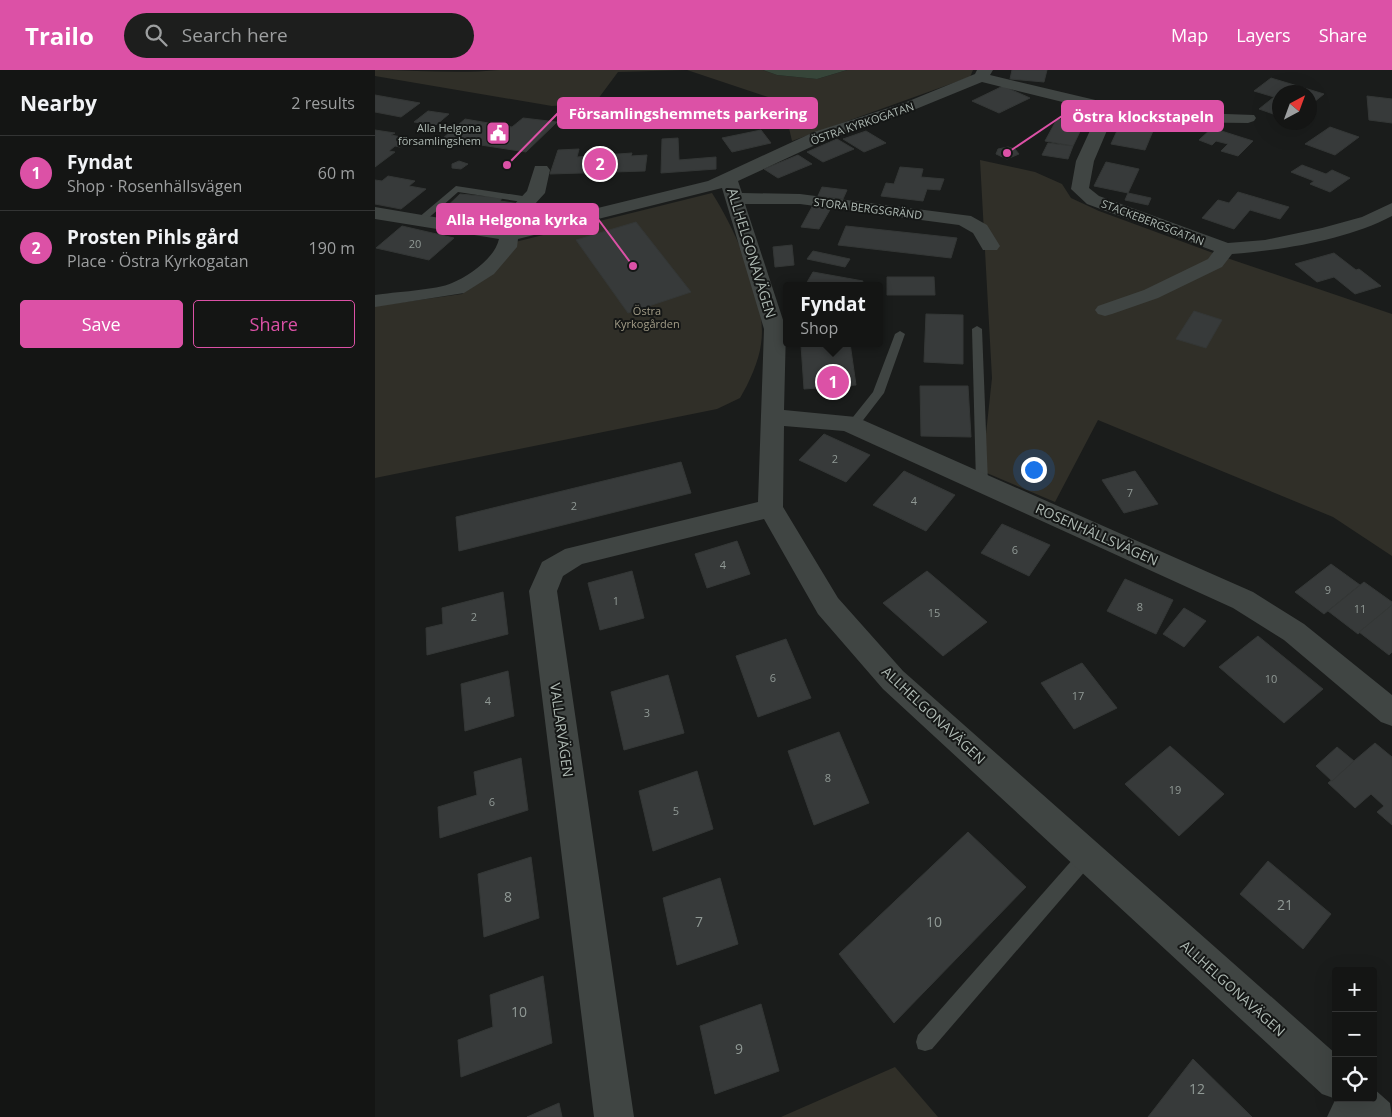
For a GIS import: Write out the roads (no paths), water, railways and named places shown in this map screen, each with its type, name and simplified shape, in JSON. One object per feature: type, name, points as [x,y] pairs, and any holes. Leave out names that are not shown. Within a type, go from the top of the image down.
[{"type":"street","points":[[983,73],[1109,108],[1168,117],[1248,118]]},
{"type":"street","name":"ÖSTRA KYRKOGATAN","points":[[375,212],[503,234],[714,184],[731,188],[819,136],[910,106],[983,73]]},
{"type":"street","name":"STACKEBERGSGATAN","points":[[1109,108],[1085,161],[1079,189],[1093,200],[1226,249],[1265,246],[1325,233],[1369,220],[1392,209]]},
{"type":"street","points":[[375,302],[457,289],[487,270],[507,247],[503,234],[535,193],[541,170]]},
{"type":"street","name":"STORA BERGSGRÄND","points":[[731,188],[800,199],[964,220],[980,229],[990,246]]},
{"type":"street","name":"ALLHELGONAVÄGEN","points":[[731,188],[775,329],[770,508],[828,606],[893,680],[1332,1076]]},
{"type":"street","name":"STACKEBERGSGATAN","points":[[1105,310],[1151,294],[1215,263],[1226,249]]},
{"type":"street","name":"ROSENHÄLLSVÄGEN","points":[[774,417],[848,423],[1243,600],[1294,632],[1392,713]]},
{"type":"street","name":"VALLARVÄGEN","points":[[614,1117],[543,591],[552,569],[574,556],[770,508]]},
{"type":"street","points":[[1359,1102],[1376,1117]]},
{"type":"lane","points":[[421,220],[456,189],[529,200]]},
{"type":"lane","points":[[977,328],[980,374],[982,483]]},
{"type":"lane","points":[[853,426],[878,393],[899,334]]},
{"type":"lane","points":[[925,1042],[1087,856]]},
{"type":"lane","points":[[1337,1117],[1345,1102]]},
{"type":"place","name":"Alla Helgona församlingshem","points":[[498,133]]},
{"type":"place","name":"Östra klockstapeln","points":[[1007,153]]},
{"type":"place","name":"Prosten Pihls gård","points":[[600,164]]},
{"type":"place","name":"Församlingshemmets parkering","points":[[507,165]]},
{"type":"place","name":"Alla Helgona kyrka","points":[[633,266]]},
{"type":"place","name":"Fyndat","points":[[833,382]]},
{"type":"park label","name":"Östra Kyrkogården","points":[[647,316]]}]
